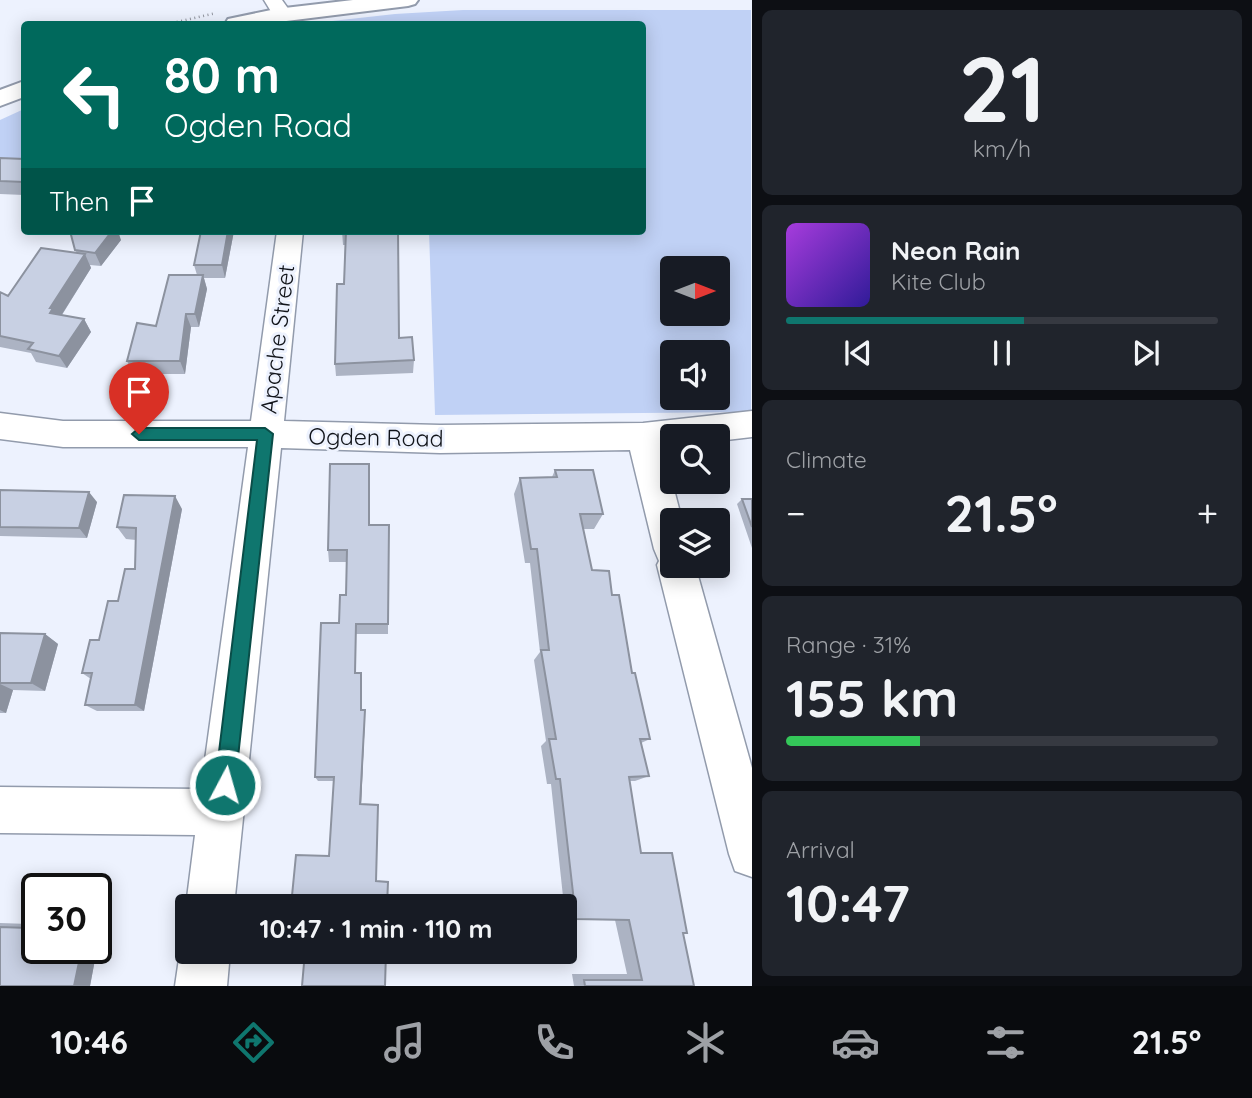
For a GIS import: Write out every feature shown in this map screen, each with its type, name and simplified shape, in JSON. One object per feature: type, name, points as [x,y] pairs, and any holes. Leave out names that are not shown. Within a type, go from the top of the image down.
[{"type":"main road","points":[[243,21],[278,7],[408,0]]},
{"type":"main road","points":[[0,99],[21,89]]},
{"type":"street","name":"Apache Street","points":[[212,894],[290,235]]},
{"type":"street","name":"Ogden Road","points":[[0,426],[63,434],[265,434],[440,439],[643,436],[751,424]]},
{"type":"street","points":[[643,436],[661,508]]},
{"type":"street","points":[[679,578],[751,855]]},
{"type":"street","points":[[0,810],[222,812]]},
{"type":"street","points":[[201,986],[204,964]]},
{"type":"shaded area","points":[[463,10],[751,10],[751,412],[435,415],[429,235],[646,235],[646,21],[332,21]]},
{"type":"shaded area","points":[[21,110],[21,161],[0,161],[0,120]]},
{"type":"building","points":[[0,158],[21,159],[21,182],[0,181]]},
{"type":"building","points":[[71,235],[109,235],[95,253],[75,250]]},
{"type":"building","points":[[200,235],[227,235],[222,265],[194,265]]},
{"type":"building","points":[[346,235],[398,235],[399,338],[412,337],[414,360],[335,364],[337,284],[344,284]]},
{"type":"building","points":[[41,248],[85,254],[50,308],[53,308],[50,313],[84,319],[59,356],[28,349],[33,343],[0,336],[0,292],[8,296]]},
{"type":"building","points":[[169,275],[203,275],[195,314],[186,314],[180,361],[127,361],[137,323],[156,326]]},
{"type":"building","points":[[330,464],[369,464],[369,525],[389,525],[388,624],[356,624],[355,673],[361,673],[361,710],[365,710],[360,804],[378,805],[376,881],[388,882],[388,894],[292,894],[296,855],[329,856],[334,777],[315,777],[321,623],[339,623],[340,595],[346,595],[347,550],[328,550]]},
{"type":"building","points":[[555,470],[593,470],[603,514],[580,514],[592,570],[609,571],[612,595],[619,595],[632,673],[635,673],[650,739],[640,739],[649,776],[629,777],[641,853],[672,853],[687,933],[683,933],[694,986],[585,986],[584,980],[642,980],[629,920],[577,919],[577,894],[573,894],[560,779],[556,779],[549,739],[556,739],[541,650],[549,650],[537,549],[531,549],[520,478],[557,477]]},
{"type":"building","points":[[0,490],[89,492],[79,528],[0,527]]},
{"type":"building","points":[[124,495],[175,496],[135,705],[85,705],[92,673],[82,673],[90,640],[99,640],[108,601],[118,601],[125,569],[135,569],[136,528],[117,527]]},
{"type":"building","points":[[742,499],[752,499],[752,527]]},
{"type":"building","points":[[0,633],[45,634],[31,683],[0,683]]},
{"type":"building","points":[[0,927],[21,928],[21,964],[79,964],[74,986],[0,986]]},
{"type":"building","points":[[304,964],[386,964],[385,986],[302,986]]},
{"type":"route","points":[[139,434],[265,434],[225,785]]}]
